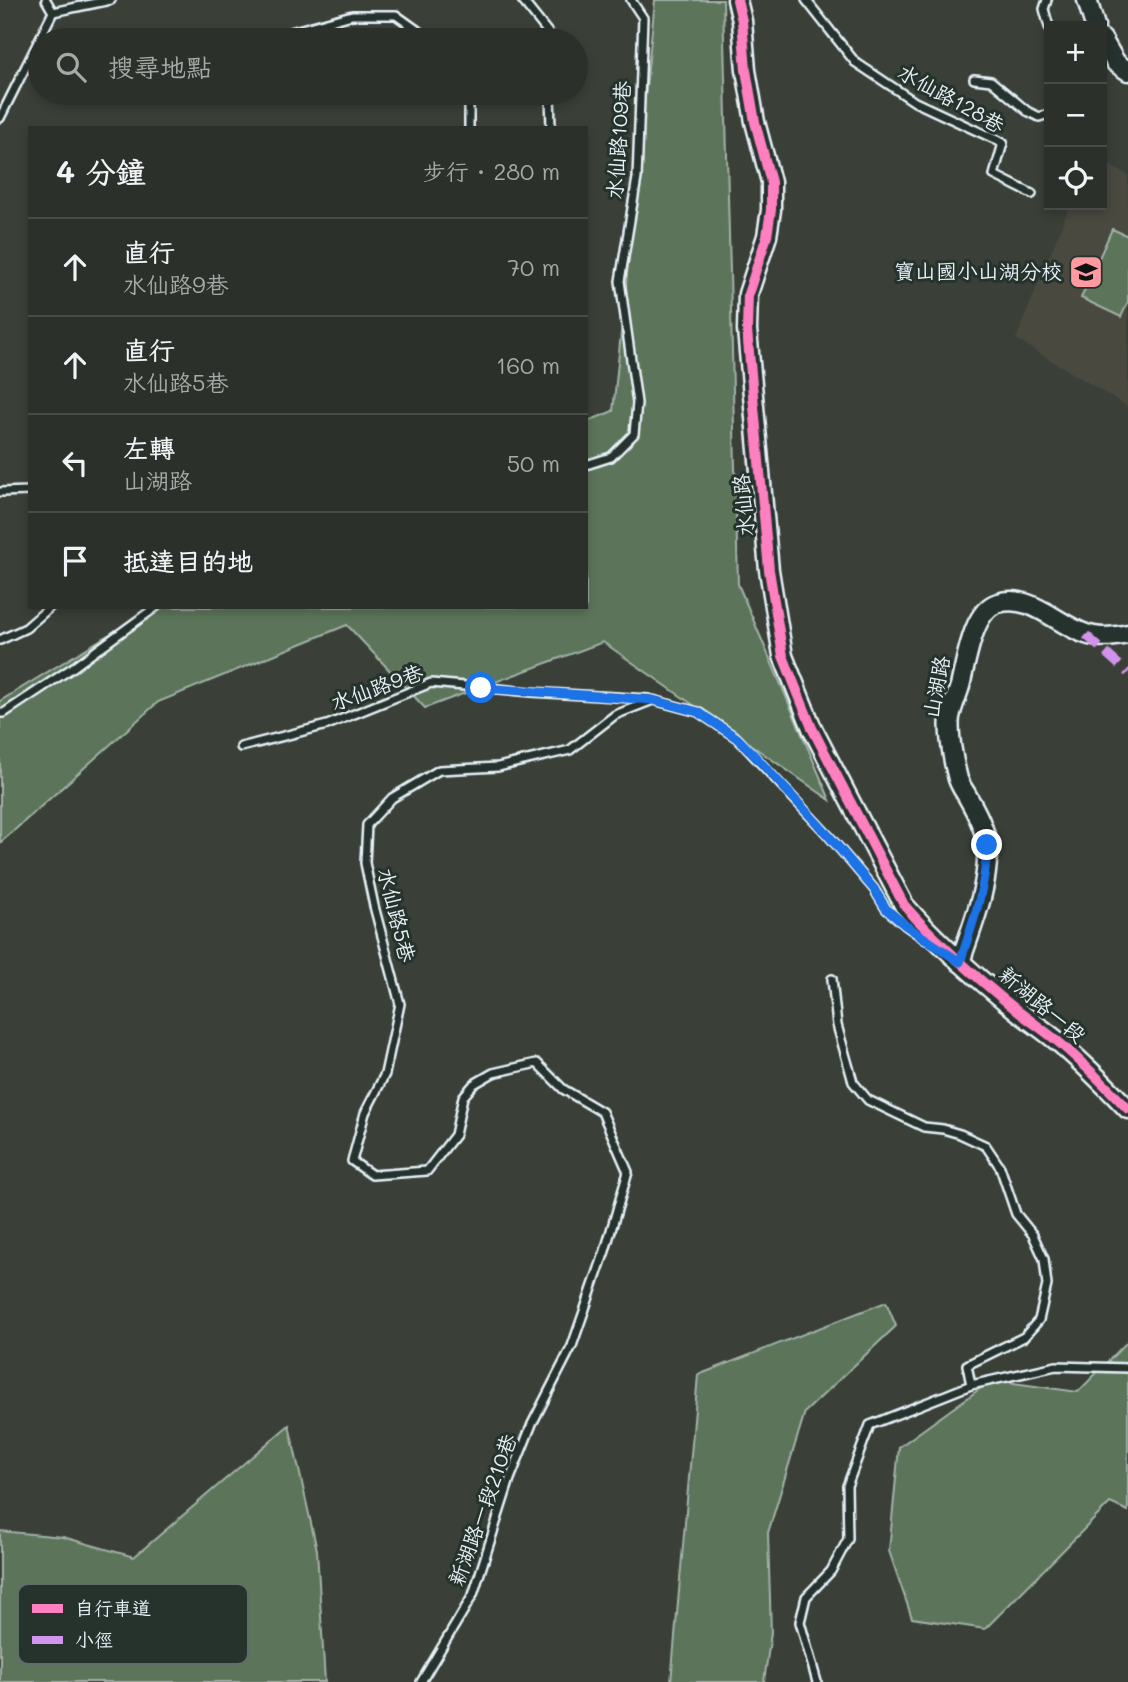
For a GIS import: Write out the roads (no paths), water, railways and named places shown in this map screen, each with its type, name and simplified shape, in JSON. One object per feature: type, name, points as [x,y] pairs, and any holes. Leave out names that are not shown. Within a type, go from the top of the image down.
[{"type":"street","name":"水仙路","points":[[737,0],[755,122],[771,182],[771,211],[767,236],[748,294],[747,330],[769,570],[783,656],[812,728],[904,905],[960,962]]},
{"type":"street","points":[[1087,0],[1093,21]]},
{"type":"street","points":[[1107,48],[1116,63],[1128,71]]},
{"type":"street","name":"山湖路","points":[[960,962],[987,871],[987,845],[978,816],[957,779],[950,718],[968,646],[981,617],[994,603],[1021,601],[1086,635],[1109,638],[1128,634]]},
{"type":"street","name":"新湖路一段","points":[[960,962],[1061,1044],[1128,1109]]},
{"type":"lane","points":[[46,0],[53,12]]},
{"type":"lane","points":[[53,12],[111,0]]},
{"type":"lane","points":[[522,0],[544,28]]},
{"type":"lane","name":"水仙路109巷","points":[[588,465],[611,457],[634,434],[637,403],[620,281],[637,178],[643,18],[631,0]]},
{"type":"lane","name":"水仙路128巷","points":[[806,0],[855,62],[915,102],[1003,143],[994,175],[1032,194]]},
{"type":"lane","points":[[1047,0],[1044,9],[1047,21]]},
{"type":"lane","points":[[45,28],[53,12]]},
{"type":"lane","points":[[305,28],[352,15],[396,15],[414,28]]},
{"type":"lane","points":[[0,118],[28,62]]},
{"type":"lane","points":[[974,79],[991,81],[1027,111],[1039,117],[1044,116]]},
{"type":"lane","points":[[469,105],[469,126]]},
{"type":"lane","points":[[550,105],[551,126]]},
{"type":"lane","points":[[0,492],[28,491]]},
{"type":"lane","points":[[0,640],[26,628],[48,609]]},
{"type":"lane","points":[[0,713],[4,713],[75,666],[153,609]]},
{"type":"lane","name":"水仙路9巷","points":[[241,747],[327,725],[431,683],[653,700]]},
{"type":"lane","points":[[653,700],[698,712],[737,738],[828,835],[874,889],[886,909],[960,962]]},
{"type":"lane","name":"水仙路5巷","points":[[572,1346],[605,1251],[628,1172],[602,1112],[562,1089],[537,1063],[493,1073],[474,1084],[463,1097],[455,1135],[427,1171],[372,1175],[352,1161],[365,1113],[385,1074],[400,1004],[365,863],[367,825],[391,798],[439,770],[498,767],[570,750],[615,715],[653,700]]},
{"type":"lane","points":[[832,979],[837,1025],[853,1082],[867,1100],[924,1127],[943,1129],[986,1146],[1000,1167],[1016,1214],[1033,1235],[1044,1259],[1047,1285],[1039,1320],[1024,1337],[967,1365],[971,1385]]},
{"type":"lane","name":"新湖路一段210巷","points":[[421,1682],[473,1594],[514,1468],[532,1424],[572,1346]]},
{"type":"lane","points":[[817,1682],[800,1622],[806,1597],[831,1571],[848,1539],[847,1486],[870,1426],[971,1385],[1056,1366],[1128,1368]]},
{"type":"place","name":"寶山國小山湖分校","points":[[1086,272]]}]
